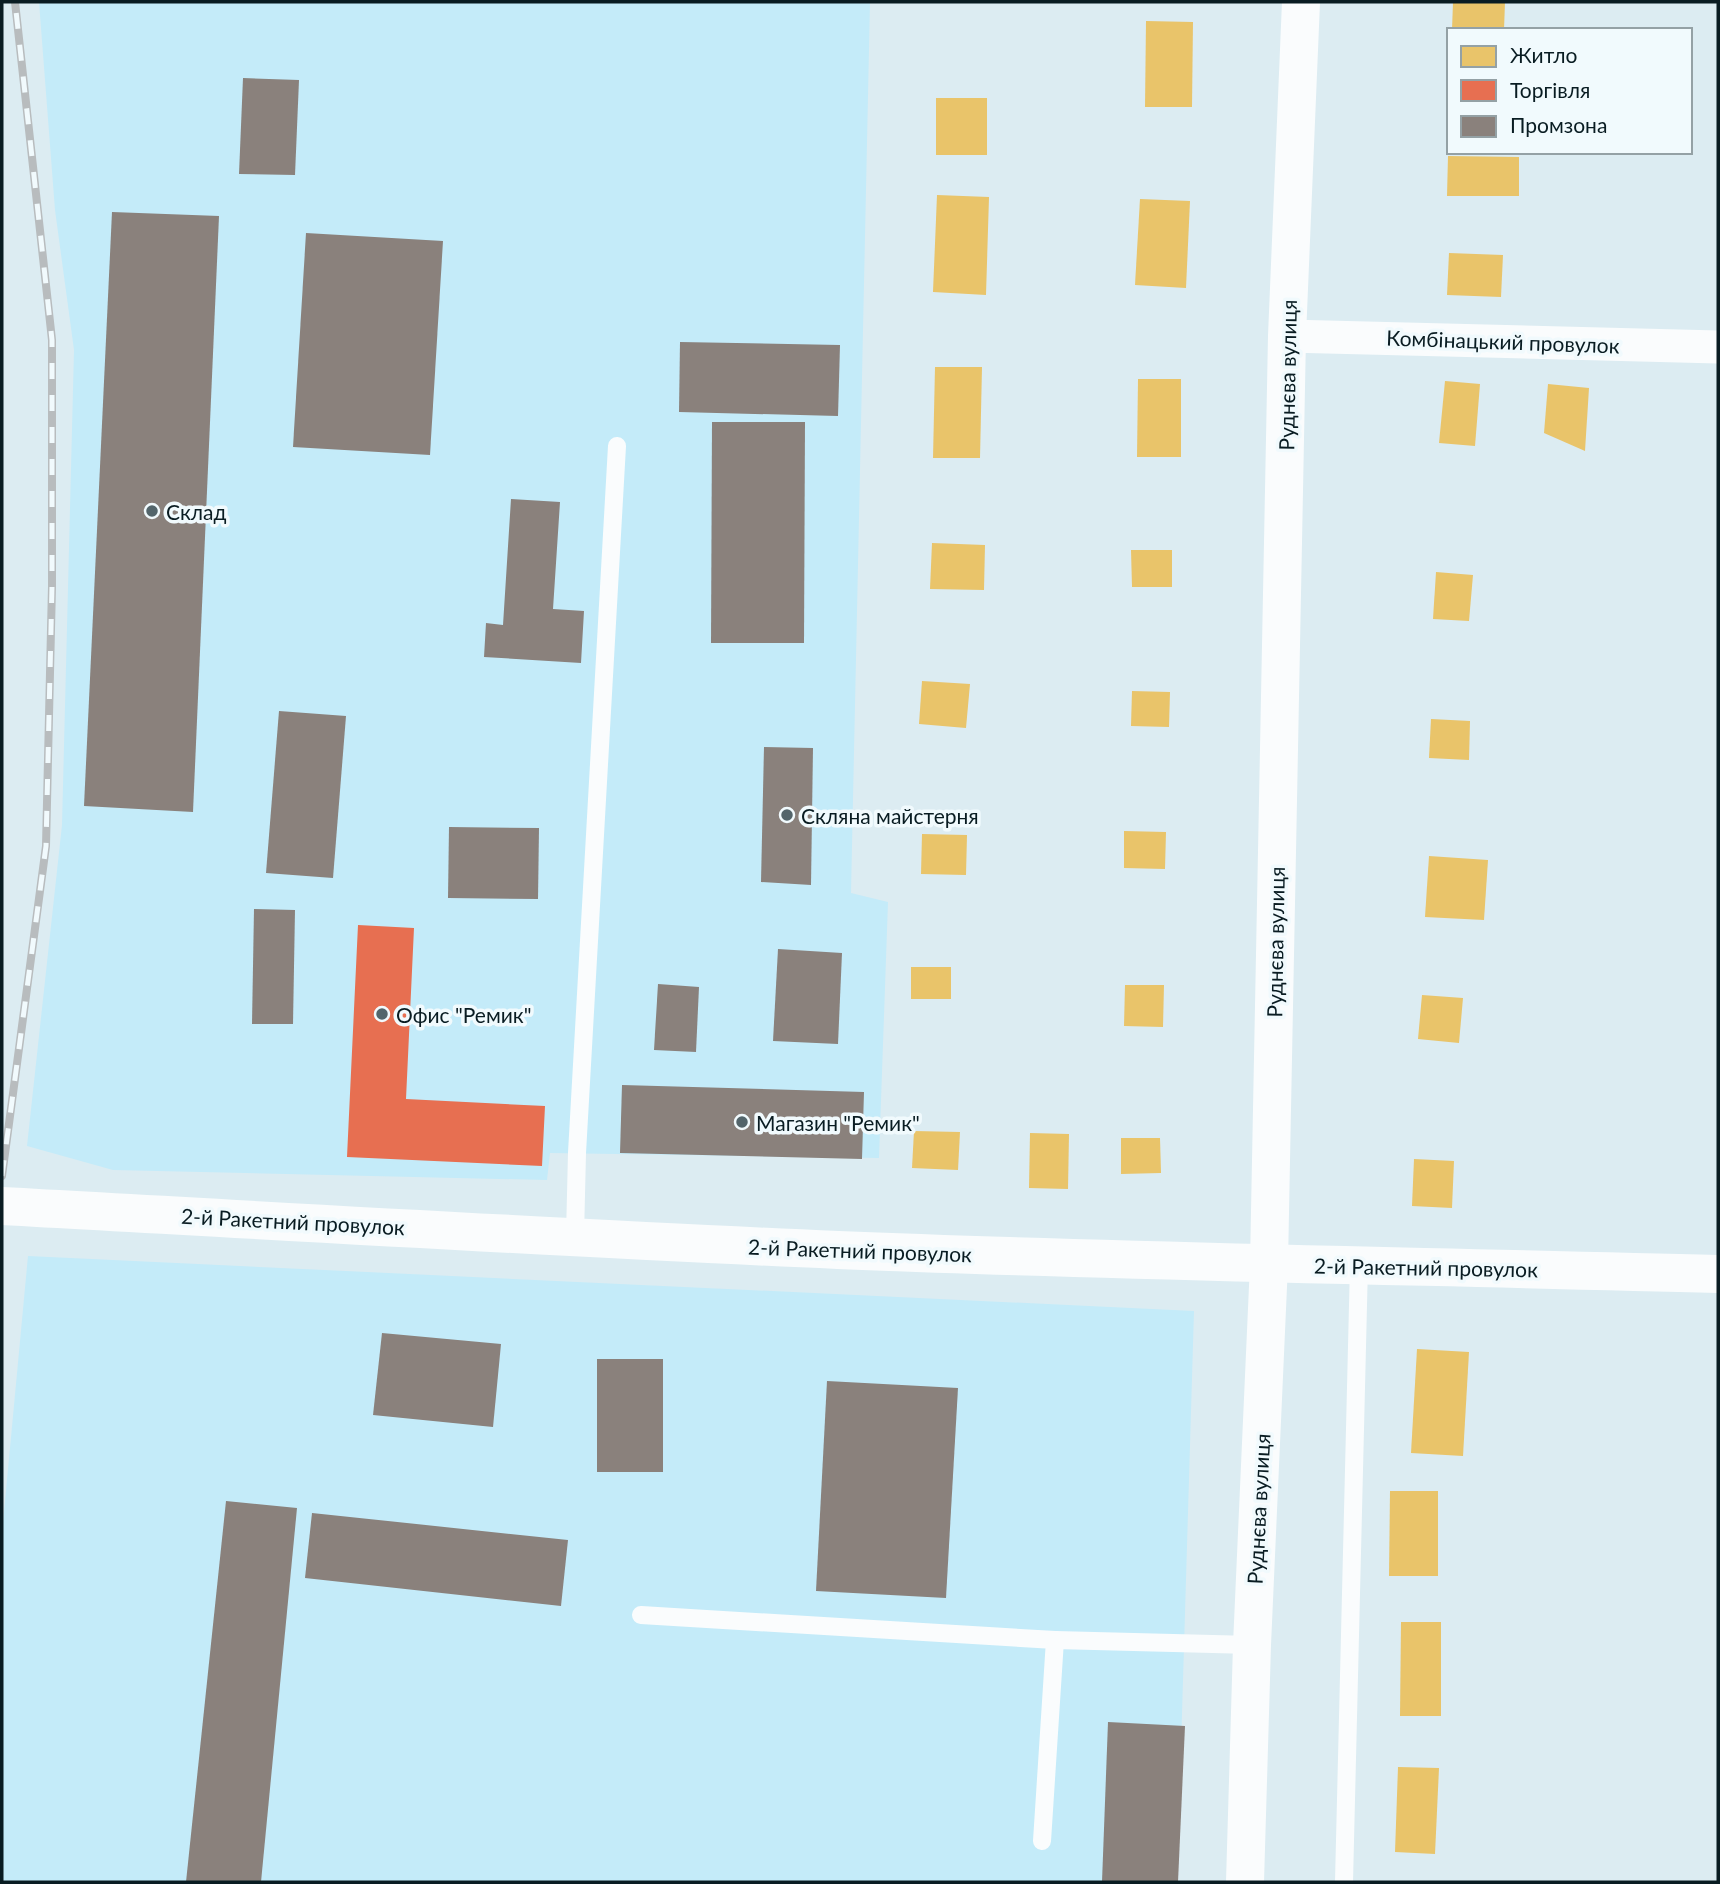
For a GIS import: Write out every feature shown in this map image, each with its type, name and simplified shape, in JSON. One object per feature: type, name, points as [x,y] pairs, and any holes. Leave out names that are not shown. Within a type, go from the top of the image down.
[{"type":"street","name":"Руднєва вулиця","points":[[1245,1882],[1252,1645],[1269,1264],[1287,335],[1301,2]]},
{"type":"street","name":"Комбінацький провулок","points":[[1287,335],[1718,347]]},
{"type":"street","name":"2-й Ракетний провулок","points":[[2,1206],[838,1250],[1269,1264],[1718,1274]]},
{"type":"lane","points":[[575,1236],[578,1139],[617,446]]},
{"type":"lane","points":[[1344,1882],[1359,1264]]},
{"type":"lane","points":[[641,1615],[1055,1640],[1252,1645]]},
{"type":"lane","points":[[1042,1841],[1055,1640]]},
{"type":"shaded area","points":[[39,2],[870,2],[851,893],[888,902],[879,1158],[550,1153],[547,1180],[113,1170],[27,1146],[62,825],[74,350],[55,210]]},
{"type":"shaded area","points":[[28,1256],[1194,1311],[1177,1882],[2,1882],[2,1533]]},
{"type":"building: Житло","points":[[1453,2],[1505,2],[1504,28],[1452,28]]},
{"type":"building: Житло","points":[[1146,21],[1193,22],[1192,107],[1145,107]]},
{"type":"building: Житло","points":[[936,98],[987,98],[987,155],[936,155]]},
{"type":"building: Житло","points":[[1448,156],[1519,157],[1519,196],[1447,196]]},
{"type":"building: Житло","points":[[937,195],[989,197],[986,295],[933,292]]},
{"type":"building: Житло","points":[[1140,199],[1190,201],[1186,288],[1135,285]]},
{"type":"building: Житло","points":[[1449,253],[1503,255],[1501,297],[1447,295]]},
{"type":"building: Житло","points":[[935,367],[982,367],[980,458],[933,458]]},
{"type":"building: Житло","points":[[1138,379],[1181,379],[1181,457],[1137,457]]},
{"type":"building: Житло","points":[[1445,381],[1480,384],[1475,446],[1439,443]]},
{"type":"building: Житло","points":[[1548,384],[1589,388],[1585,451],[1544,433]]},
{"type":"building: Житло","points":[[932,543],[985,545],[984,590],[930,589]]},
{"type":"building: Житло","points":[[1131,550],[1172,550],[1172,587],[1132,587]]},
{"type":"building: Житло","points":[[1436,572],[1473,575],[1469,621],[1433,619]]},
{"type":"building: Житло","points":[[922,681],[970,684],[966,728],[919,724]]},
{"type":"building: Житло","points":[[1132,691],[1170,692],[1169,727],[1131,726]]},
{"type":"building: Житло","points":[[1431,719],[1470,721],[1469,760],[1429,758]]},
{"type":"building: Житло","points":[[1124,831],[1166,832],[1165,869],[1124,868]]},
{"type":"building: Житло","points":[[922,834],[967,835],[966,875],[921,874]]},
{"type":"building: Житло","points":[[1429,856],[1488,860],[1484,920],[1425,917]]},
{"type":"building: Житло","points":[[911,967],[951,967],[951,999],[911,999]]},
{"type":"building: Житло","points":[[1125,985],[1164,985],[1163,1027],[1124,1026]]},
{"type":"building: Житло","points":[[1422,995],[1463,998],[1459,1043],[1418,1039]]},
{"type":"building: Житло","points":[[914,1131],[960,1132],[958,1170],[912,1168]]},
{"type":"building: Житло","points":[[1030,1133],[1069,1134],[1068,1189],[1029,1188]]},
{"type":"building: Житло","points":[[1121,1138],[1160,1138],[1161,1173],[1121,1174]]},
{"type":"building: Житло","points":[[1414,1159],[1454,1161],[1452,1208],[1412,1206]]},
{"type":"building: Житло","points":[[1417,1349],[1469,1352],[1463,1456],[1411,1453]]},
{"type":"building: Житло","points":[[1390,1491],[1438,1491],[1438,1576],[1389,1576]]},
{"type":"building: Житло","points":[[1401,1622],[1441,1622],[1441,1716],[1400,1716]]},
{"type":"building: Житло","points":[[1398,1767],[1439,1768],[1435,1854],[1395,1852]]},
{"type":"building: Торгівля","name":"Офис \"Ремик\"","points":[[358,925],[414,928],[406,1099],[545,1106],[542,1166],[347,1157]]},
{"type":"building: Промзона","points":[[243,78],[299,80],[295,175],[239,174]]},
{"type":"building: Промзона","name":"Склад","points":[[112,212],[219,216],[193,812],[84,806]]},
{"type":"building: Промзона","points":[[306,233],[443,241],[430,455],[293,447]]},
{"type":"building: Промзона","points":[[680,342],[840,345],[838,416],[679,412]]},
{"type":"building: Промзона","points":[[712,422],[805,422],[804,643],[711,643]]},
{"type":"building: Промзона","points":[[511,499],[560,502],[553,609],[584,611],[581,663],[484,657],[486,623],[503,625]]},
{"type":"building: Промзона","points":[[279,711],[346,716],[333,878],[266,873]]},
{"type":"building: Промзона","name":"Скляна майстерня","points":[[764,747],[813,748],[811,885],[761,882]]},
{"type":"building: Промзона","points":[[449,827],[539,828],[538,899],[448,898]]},
{"type":"building: Промзона","points":[[254,909],[295,910],[293,1024],[252,1024]]},
{"type":"building: Промзона","points":[[778,949],[842,953],[838,1044],[773,1041]]},
{"type":"building: Промзона","points":[[658,984],[699,987],[696,1052],[654,1050]]},
{"type":"building: Промзона","name":"Магазин \"Ремик\"","points":[[622,1085],[864,1092],[862,1159],[620,1153]]},
{"type":"building: Промзона","points":[[382,1333],[501,1344],[493,1427],[373,1415]]},
{"type":"building: Промзона","points":[[597,1359],[663,1359],[663,1472],[597,1472]]},
{"type":"building: Промзона","points":[[827,1381],[958,1388],[946,1598],[816,1591]]},
{"type":"building: Промзона","points":[[226,1501],[297,1508],[261,1882],[186,1882]]},
{"type":"building: Промзона","points":[[312,1513],[568,1540],[561,1606],[305,1578]]},
{"type":"building: Промзона","points":[[1108,1722],[1185,1726],[1178,1882],[1102,1882]]},
{"type":"railway","points":[[2,1176],[46,846],[52,586],[52,340],[15,2]]},
{"type":"place","name":"Склад","points":[[152,511]]},
{"type":"place","name":"Скляна майстерня","points":[[787,815]]},
{"type":"place","name":"Офис \"Ремик\"","points":[[382,1014]]},
{"type":"place","name":"Магазин \"Ремик\"","points":[[742,1122]]}]
